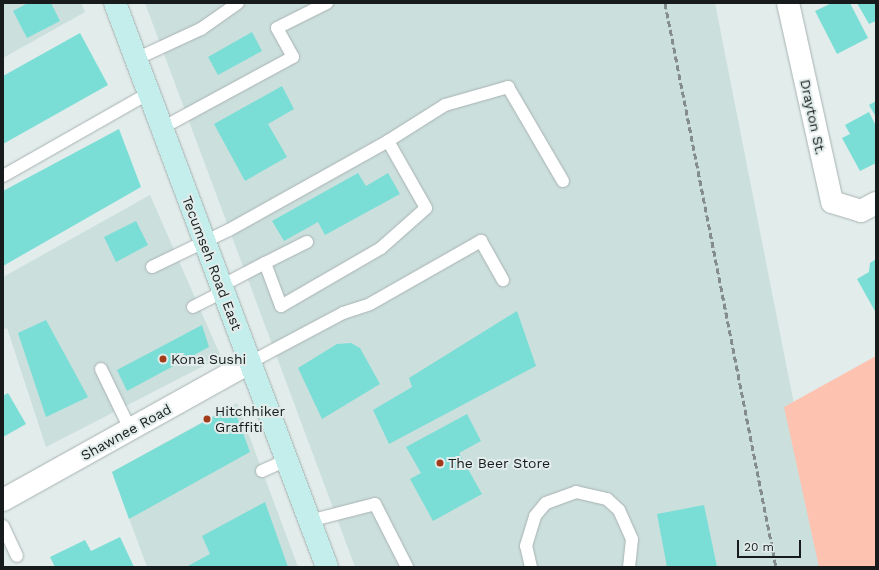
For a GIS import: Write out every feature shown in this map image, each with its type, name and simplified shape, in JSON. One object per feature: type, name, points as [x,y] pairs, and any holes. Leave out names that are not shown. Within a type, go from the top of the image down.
[{"type":"main road","name":"Tecumseh Road East","points":[[115,3],[327,567]]},
{"type":"street","name":"Drayton St.","points":[[788,3],[832,202],[868,207]]},
{"type":"street","name":"Shawnee Road","points":[[3,500],[250,363]]},
{"type":"lane","points":[[136,59],[201,29],[238,3]]},
{"type":"lane","points":[[162,128],[293,57],[277,28],[327,3]]},
{"type":"lane","points":[[152,267],[204,241],[388,141],[445,105],[508,87],[563,181]]},
{"type":"lane","points":[[3,176],[149,93]]},
{"type":"lane","points":[[265,263],[281,306],[381,248],[426,208],[388,141]]},
{"type":"lane","points":[[250,363],[343,313],[370,304],[481,241],[503,280]]},
{"type":"lane","points":[[193,307],[265,263],[307,242]]},
{"type":"lane","points":[[102,369],[130,430]]},
{"type":"lane","points":[[262,471],[287,460]]},
{"type":"lane","points":[[531,567],[526,546],[535,516],[550,501],[576,492],[607,499],[619,510],[632,539],[628,567]]},
{"type":"lane","points":[[310,521],[375,504],[407,567]]},
{"type":"lane","points":[[3,526],[17,556]]},
{"type":"shaded area","points":[[3,3],[81,3],[85,12],[3,58]]},
{"type":"shaded area","points":[[145,3],[715,3],[826,567],[355,567]]},
{"type":"shaded area","points":[[150,195],[221,357],[46,447],[7,328],[3,330],[3,277]]},
{"type":"shaded area","points":[[876,356],[876,567],[819,567],[784,407]]},
{"type":"shaded area","points":[[237,403],[298,567],[147,567],[112,472]]},
{"type":"building","points":[[28,3],[51,3],[60,21],[27,38],[13,11]]},
{"type":"building","points":[[832,3],[850,3],[868,38],[837,54],[815,11]]},
{"type":"building","points":[[857,3],[876,3],[876,21],[869,24]]},
{"type":"building","points":[[252,32],[262,51],[218,75],[208,57]]},
{"type":"building","points":[[80,33],[108,85],[3,144],[3,76]]},
{"type":"building","points":[[282,86],[294,109],[268,124],[287,157],[245,181],[214,124]]},
{"type":"building","points":[[876,101],[876,117],[869,105]]},
{"type":"building","points":[[869,112],[876,126],[876,163],[860,171],[842,138],[850,134],[845,125]]},
{"type":"building","points":[[119,129],[141,187],[3,266],[3,191]]},
{"type":"building","points":[[358,173],[366,186],[388,173],[400,194],[325,235],[318,222],[284,241],[272,221]]},
{"type":"building","points":[[136,221],[148,245],[116,262],[104,237]]},
{"type":"building","points":[[876,259],[876,313],[857,279],[869,272],[870,263]]},
{"type":"building","points":[[517,311],[536,366],[389,444],[373,410],[412,387],[409,378]]},
{"type":"building","points":[[46,320],[88,397],[46,417],[18,333]]},
{"type":"building","name":"Kona Sushi","points":[[202,325],[209,347],[127,391],[117,370]]},
{"type":"building","points":[[351,343],[360,348],[380,384],[322,419],[298,368],[337,344]]},
{"type":"building","points":[[8,393],[26,424],[3,437],[3,396]]},
{"type":"building","points":[[233,406],[250,452],[129,519],[112,472]]},
{"type":"building","name":"The Beer Store","points":[[467,414],[481,441],[459,453],[482,494],[433,521],[410,479],[421,473],[406,447]]},
{"type":"building","points":[[265,502],[288,567],[186,567],[210,554],[202,536]]},
{"type":"building","points":[[704,505],[717,567],[667,567],[657,514]]},
{"type":"building","points":[[120,537],[134,567],[55,567],[50,557],[85,540],[91,551]]},
{"type":"railway","points":[[665,3],[776,567]]},
{"type":"place","name":"Kona Sushi","points":[[163,359]]},
{"type":"place","name":"Hitchhiker Graffiti","points":[[207,419]]},
{"type":"place","name":"The Beer Store","points":[[440,463]]}]
